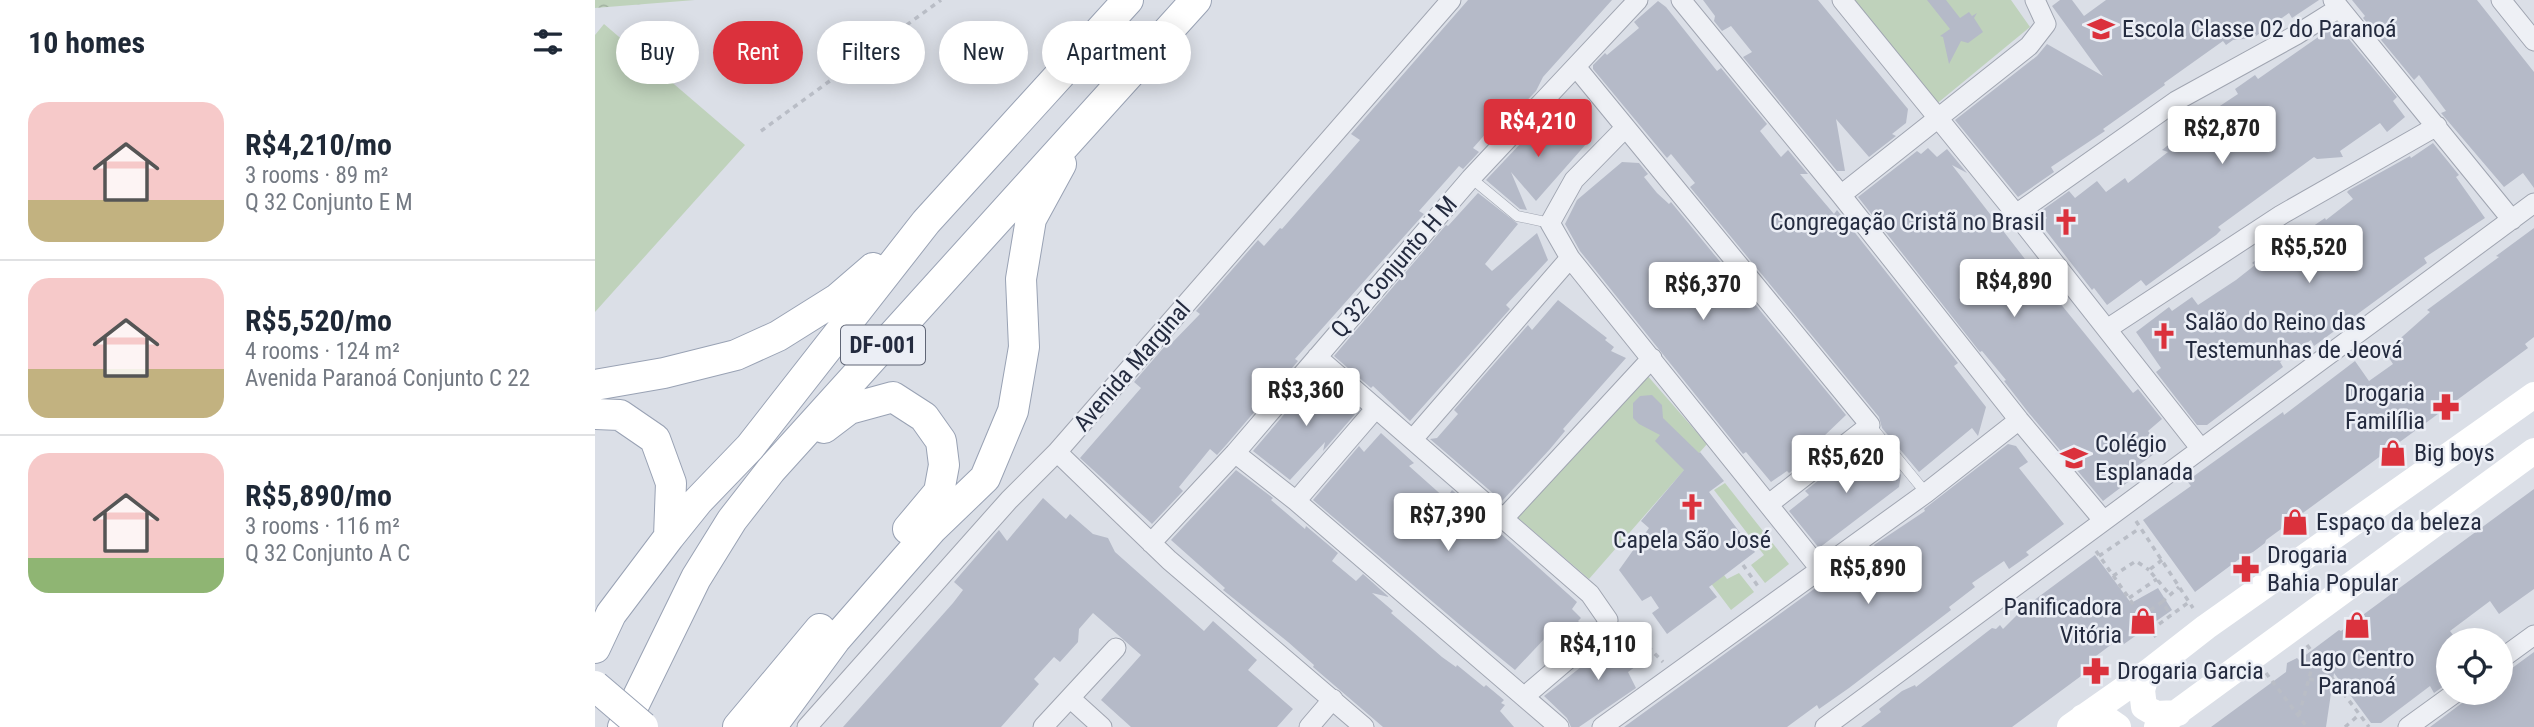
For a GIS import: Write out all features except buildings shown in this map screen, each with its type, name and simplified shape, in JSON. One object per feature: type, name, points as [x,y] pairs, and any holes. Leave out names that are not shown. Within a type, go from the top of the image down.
[{"type":"main road","name":"DF-001","points":[[595,648],[611,614],[669,537],[698,501],[750,447],[926,222],[1128,0]]},
{"type":"main road","name":"DF-001","points":[[623,727],[696,578],[732,520],[771,470],[1196,0]]},
{"type":"main road","points":[[771,727],[835,640],[932,529],[985,478],[1013,411],[1024,347],[1021,279],[1031,219],[1084,121]]},
{"type":"main road","points":[[595,385],[664,373],[736,355],[778,336],[837,299],[926,222]]},
{"type":"main road","points":[[738,727],[939,492],[944,465],[941,441],[924,417],[893,397],[849,409],[771,470]]},
{"type":"main road","points":[[595,414],[620,415],[655,439],[671,483],[669,537]]},
{"type":"main road","points":[[595,686],[643,727]]},
{"type":"street","name":"Avenida Marginal","points":[[807,727],[1009,500],[1057,452],[1451,0]]},
{"type":"street","name":"Q 32 Conjunto H M","points":[[1151,543],[1235,453],[1471,178],[1638,0]]},
{"type":"street","points":[[1681,0],[1841,195],[2019,420],[2103,520]]},
{"type":"street","points":[[1842,0],[2016,214],[2201,449]]},
{"type":"street","points":[[1841,195],[2029,46],[2046,24],[2035,0]]},
{"type":"street","points":[[2501,0],[2534,41]]},
{"type":"street","points":[[2016,214],[2176,101],[2296,36],[2336,4],[2512,220]]},
{"type":"street","points":[[1576,66],[1870,425],[1769,504]]},
{"type":"street","points":[[2107,329],[2281,215],[2437,126]]},
{"type":"street","points":[[1625,128],[1574,180],[1551,223],[1570,258],[1820,569]]},
{"type":"street","points":[[1825,727],[2534,203]]},
{"type":"street","points":[[1413,439],[1570,258]]},
{"type":"street","points":[[1317,356],[1590,594],[1608,620],[1607,626],[1525,696]]},
{"type":"street","points":[[1504,518],[1651,358]]},
{"type":"street","points":[[2076,722],[2534,395]]},
{"type":"street","points":[[1296,501],[1375,408]]},
{"type":"street","points":[[1602,727],[1926,493],[2019,420]]},
{"type":"street","points":[[2147,673],[2142,690],[2144,707],[2167,720],[2534,451]]},
{"type":"street","points":[[1057,452],[1151,543],[1364,727]]},
{"type":"street","points":[[1235,453],[1296,501],[1559,727]]},
{"type":"street","points":[[985,478],[989,489],[1009,500]]},
{"type":"street","points":[[2513,650],[2534,635]]},
{"type":"street","points":[[1043,727],[1117,648]]},
{"type":"street","points":[[1070,698],[1102,727]]},
{"type":"street","points":[[1309,727],[1333,699]]},
{"type":"street","points":[[2408,727],[2438,705]]},
{"type":"street","points":[[2076,722],[2108,720],[2118,727]]},
{"type":"lane","points":[[1471,178],[1517,215],[1551,223]]},
{"type":"lane","points":[[1870,425],[1926,493]]},
{"type":"path","points":[[761,131],[941,0]]},
{"type":"path","points":[[2125,504],[2206,627]]},
{"type":"path","points":[[2099,556],[2140,528]]},
{"type":"path","points":[[2084,535],[2151,630],[2177,649]]},
{"type":"path","points":[[2148,570],[2162,560]]},
{"type":"path","points":[[2113,576],[2136,561],[2148,570],[2170,595]]},
{"type":"path","points":[[1743,565],[1771,605]]},
{"type":"path","points":[[2129,598],[2157,579]]},
{"type":"path","points":[[2141,616],[2179,587]]},
{"type":"path","points":[[2151,630],[2189,601]]},
{"type":"path","points":[[2162,602],[2171,615]]},
{"type":"path","points":[[1608,620],[1625,623],[1656,657],[1678,673]]},
{"type":"path","points":[[2294,626],[2369,727]]},
{"type":"path","points":[[2261,651],[2307,727]]},
{"type":"path","points":[[2299,716],[2315,656]]},
{"type":"path","points":[[2309,679],[2337,684]]},
{"type":"path","points":[[2345,727],[2360,715]]},
{"type":"green space","points":[[595,0],[695,0],[595,8]]},
{"type":"green space","points":[[1847,0],[2011,0],[2030,27],[1934,106]]},
{"type":"green space","points":[[604,24],[616,34],[616,84],[674,84],[745,145],[595,312],[595,35]]},
{"type":"green space","points":[[1646,374],[1707,444],[1589,579],[1517,517]]},
{"type":"green space","points":[[1725,483],[1789,564],[1765,583],[1751,565],[1764,555],[1714,490]]},
{"type":"green space","points":[[1680,516],[1727,579],[1739,573],[1754,592],[1731,610],[1685,549]]},
{"type":"place","name":"Escola Classe 02 do Paranoá","points":[[2101,29]]},
{"type":"place","name":"Congregação Cristã no Brasil","points":[[2066,222]]},
{"type":"place","name":"Salão do Reino das Testemunhas de Jeová","points":[[2164,336]]},
{"type":"place","name":"Drogaria Familília","points":[[2446,407]]},
{"type":"place","name":"Big boys","points":[[2393,453]]},
{"type":"place","name":"Colégio Esplanada","points":[[2074,458]]},
{"type":"place","name":"Capela São José","points":[[1692,507]]},
{"type":"place","name":"Espaço da beleza","points":[[2295,522]]},
{"type":"place","name":"Drogaria Bahia Popular","points":[[2246,569]]},
{"type":"place","name":"Panificadora Vitória","points":[[2143,621]]},
{"type":"place","name":"Lago Centro Paranoá","points":[[2357,625]]},
{"type":"place","name":"Drogaria Garcia","points":[[2096,671]]}]
